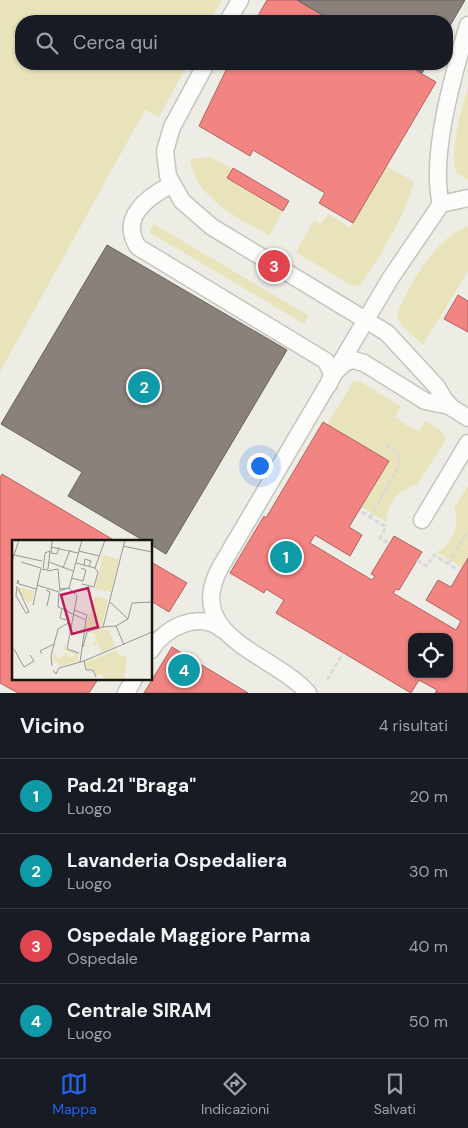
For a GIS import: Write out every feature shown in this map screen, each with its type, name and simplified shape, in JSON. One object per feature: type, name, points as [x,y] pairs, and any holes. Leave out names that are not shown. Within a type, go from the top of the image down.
[{"type":"lane","points":[[231,15],[240,0]]},
{"type":"lane","points":[[441,204],[438,191],[440,140],[468,26]]},
{"type":"lane","points":[[203,70],[169,135],[165,160],[171,184],[185,205],[212,227],[386,333],[437,387],[452,408]]},
{"type":"lane","points":[[171,184],[146,199],[136,212],[132,230],[138,247],[326,361],[332,374],[328,385]]},
{"type":"lane","points":[[223,630],[213,614],[211,602],[218,572],[390,279],[441,204],[468,198]]},
{"type":"lane","points":[[338,369],[346,362],[360,362],[425,400],[452,408],[468,418]]},
{"type":"lane","points":[[422,520],[468,443]]},
{"type":"lane","points":[[152,649],[162,637],[197,620],[208,621],[223,630],[244,648],[294,680],[308,693]]},
{"type":"lane","points":[[126,693],[133,680]]},
{"type":"path","points":[[370,518],[400,464],[398,453],[385,444]]},
{"type":"path","points":[[362,512],[386,527],[380,538],[389,544]]},
{"type":"path","points":[[448,564],[468,531]]},
{"type":"path","points":[[417,560],[427,566],[434,555],[458,570]]},
{"type":"path","points":[[326,682],[343,653]]},
{"type":"shaded area","points":[[0,0],[222,0],[213,15],[15,15],[15,70],[185,70],[159,117],[145,110],[0,372]]},
{"type":"shaded area","points":[[468,87],[468,180],[457,173],[454,154],[457,130]]},
{"type":"shaded area","points":[[212,157],[232,169],[227,178],[283,211],[269,236],[232,214],[209,196],[200,185],[190,159]]},
{"type":"shaded area","points":[[387,166],[414,182],[411,194],[391,236],[359,286],[350,285],[296,252],[314,220],[321,224],[328,214],[350,227]]},
{"type":"shaded area","points":[[154,224],[309,316],[304,324],[149,232]]},
{"type":"shaded area","points":[[468,226],[468,271],[423,345],[401,325],[397,317],[399,309],[418,272],[435,250],[456,232]]},
{"type":"shaded area","points":[[359,381],[401,406],[395,416],[406,425],[419,431],[425,421],[438,428],[445,437],[445,441],[417,485],[405,490],[395,498],[389,509],[386,522],[362,507],[389,461],[327,425],[353,382]]},
{"type":"shaded area","points":[[468,486],[468,558],[462,568],[437,552],[447,544],[454,533],[456,515],[454,508]]},
{"type":"building: Sanità","points":[[267,0],[297,0],[323,15],[258,15]]},
{"type":"building: Sanità","points":[[226,70],[415,70],[436,82],[353,223],[319,203],[325,193],[253,150],[250,156],[199,126]]},
{"type":"building: Sanità","points":[[233,168],[289,201],[283,211],[227,178]]},
{"type":"building: Sanità","points":[[458,295],[468,301],[468,332],[444,319]]},
{"type":"building: Sanità","points":[[323,422],[389,461],[349,527],[362,535],[350,556],[315,535],[310,543],[372,580],[375,576],[371,574],[394,536],[422,552],[399,590],[396,589],[393,593],[456,630],[461,621],[426,600],[438,580],[451,587],[468,558],[468,693],[435,693],[437,690],[419,680],[411,693],[276,613],[284,600],[266,589],[264,593],[230,573],[264,516],[266,518]]},
{"type":"building: Sanità","points":[[2,474],[114,540],[12,540],[12,680],[97,680],[89,693],[18,693],[0,683],[0,478]]},
{"type":"building: Sanità","points":[[152,563],[187,583],[169,612],[152,602]]},
{"type":"building: Sanità","points":[[172,647],[248,693],[144,693]]},
{"type":"building: Industria","points":[[297,0],[465,0],[453,21],[453,15],[323,15]]},
{"type":"building: Industria","points":[[107,245],[287,350],[166,554],[152,546],[152,540],[143,540],[68,496],[82,472],[1,424]]},
{"type":"place","name":"Ospedale Maggiore Parma","points":[[274,266]]},
{"type":"place","name":"Lavanderia Ospedaliera","points":[[144,387]]},
{"type":"place","name":"Pad.21 \"Braga\"","points":[[286,557]]},
{"type":"place","name":"Centrale SIRAM","points":[[184,670]]}]
